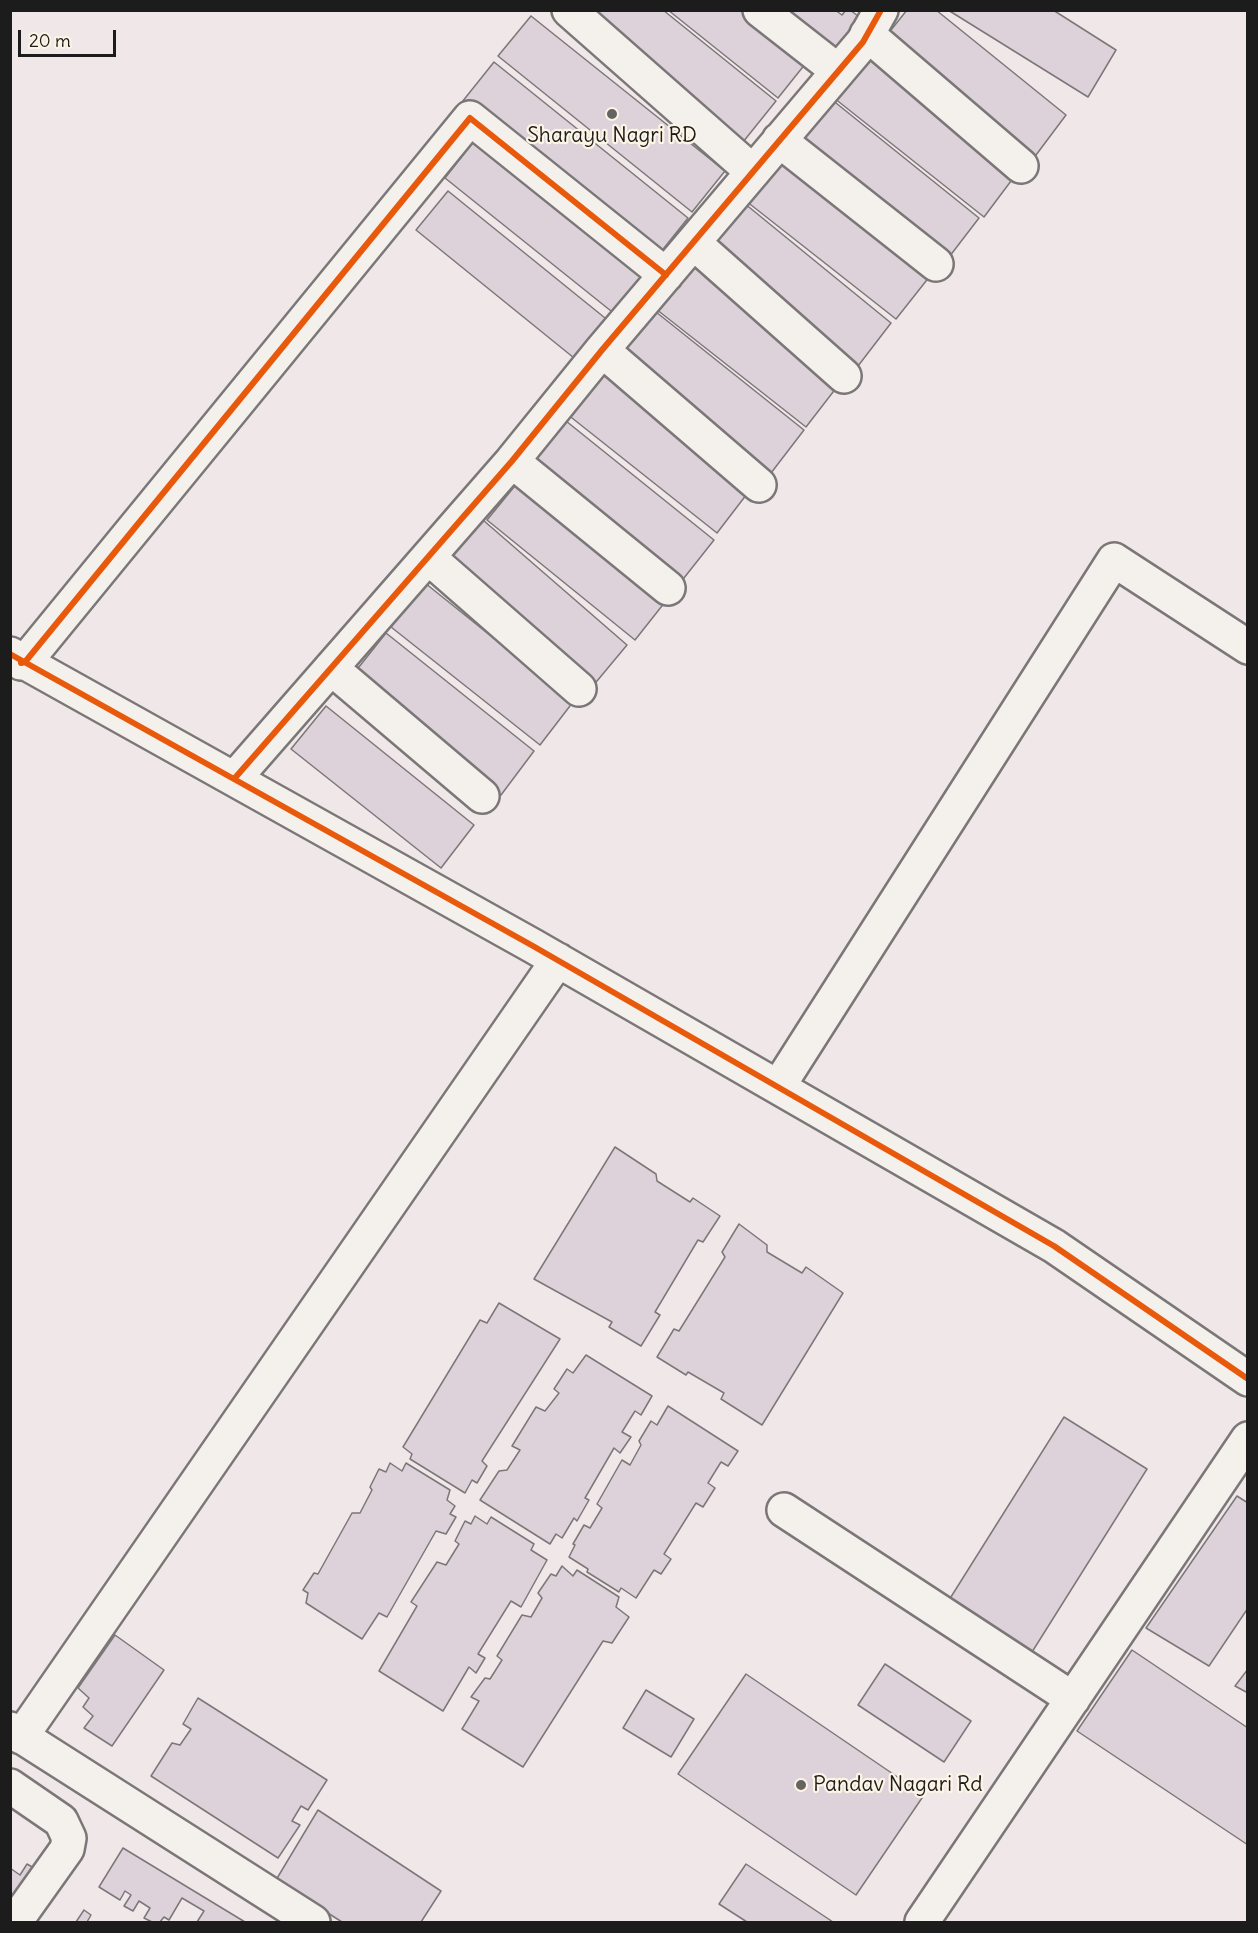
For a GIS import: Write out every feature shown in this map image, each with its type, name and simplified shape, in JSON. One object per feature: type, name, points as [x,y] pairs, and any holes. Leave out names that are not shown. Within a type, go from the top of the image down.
[{"type":"street","points":[[569,10],[753,172]]},
{"type":"street","points":[[760,10],[838,71]]},
{"type":"street","points":[[234,779],[512,460],[838,71],[874,22],[1021,166]]},
{"type":"street","points":[[666,275],[470,118],[19,660],[558,960],[1054,1246],[1248,1379]]},
{"type":"street","points":[[779,140],[936,264]]},
{"type":"street","points":[[694,243],[843,376]]},
{"type":"street","points":[[602,350],[759,485]]},
{"type":"street","points":[[512,460],[668,588]]},
{"type":"street","points":[[428,557],[579,689]]},
{"type":"street","points":[[778,1087],[1114,560],[1248,647]]},
{"type":"street","points":[[331,668],[482,796]]},
{"type":"street","points":[[311,1922],[16,1733],[558,960]]},
{"type":"street","points":[[922,1923],[1248,1439]]},
{"type":"street","points":[[784,1510],[1073,1699]]},
{"type":"street","points":[[10,1786],[61,1821],[69,1838],[67,1849],[30,1920]]},
{"type":"building","name":"Sharayu Nagri RD","points":[[579,10],[663,10],[776,101],[743,142]]},
{"type":"building","points":[[668,10],[748,10],[810,58],[778,98]]},
{"type":"building","points":[[774,10],[835,10],[842,15],[846,10],[850,10],[866,22],[840,58]]},
{"type":"building","points":[[907,10],[936,10],[1066,115],[1033,159],[883,40]]},
{"type":"building","points":[[948,10],[1053,10],[1116,50],[1088,97]]},
{"type":"building","name":"Sharayu Nagri RD","points":[[531,16],[725,171],[692,212],[498,56]]},
{"type":"building","points":[[869,55],[1017,173],[984,217],[834,98]]},
{"type":"building","name":"Sharayu Nagri RD","points":[[494,62],[688,218],[656,258],[462,102]]},
{"type":"building","points":[[831,99],[979,218],[946,261],[796,143]]},
{"type":"building","name":"Sharayu Nagri RD","points":[[477,137],[654,279],[621,319],[445,178]]},
{"type":"building","points":[[782,158],[930,276],[896,319],[746,201]]},
{"type":"building","points":[[448,191],[610,322],[579,362],[416,230]]},
{"type":"building","points":[[744,203],[891,323],[858,366],[709,246]]},
{"type":"building","points":[[691,265],[840,383],[806,427],[656,309]]},
{"type":"building","points":[[656,312],[804,430],[771,473],[621,355]]},
{"type":"building","points":[[602,371],[750,490],[717,533],[567,414]]},
{"type":"building","points":[[566,421],[714,540],[680,583],[531,465]]},
{"type":"building","points":[[523,476],[669,597],[635,640],[487,520]]},
{"type":"building","points":[[483,520],[627,645],[592,687],[447,563]]},
{"type":"building","points":[[425,583],[573,702],[540,745],[391,627]]},
{"type":"building","points":[[386,633],[534,751],[501,795],[351,677]]},
{"type":"building","points":[[326,706],[474,825],[441,868],[291,749]]},
{"type":"building","points":[[615,1147],[656,1174],[657,1181],[690,1202],[693,1198],[720,1216],[703,1242],[698,1240],[655,1312],[660,1315],[641,1346],[609,1327],[612,1322],[534,1279]]},
{"type":"building","points":[[739,1224],[767,1245],[767,1252],[802,1273],[806,1267],[843,1293],[762,1425],[721,1399],[724,1393],[688,1372],[686,1375],[657,1357],[674,1329],[679,1331],[725,1257],[722,1252]]},
{"type":"building","points":[[499,1303],[560,1339],[482,1461],[487,1466],[477,1483],[472,1480],[465,1493],[410,1459],[412,1454],[403,1447],[480,1320],[487,1323]]},
{"type":"building","points":[[586,1355],[652,1396],[641,1415],[635,1411],[622,1432],[631,1437],[620,1453],[614,1448],[585,1498],[589,1500],[577,1521],[574,1518],[562,1538],[556,1534],[550,1544],[480,1500],[499,1471],[507,1470],[520,1450],[512,1446],[536,1407],[545,1411],[559,1393],[554,1389],[567,1369],[573,1373]]},
{"type":"building","points":[[668,1406],[738,1451],[728,1466],[721,1462],[708,1483],[715,1488],[703,1507],[696,1503],[664,1554],[671,1559],[661,1574],[654,1570],[636,1598],[621,1588],[619,1592],[587,1572],[588,1569],[569,1557],[575,1545],[573,1544],[584,1525],[590,1528],[602,1508],[597,1504],[622,1460],[630,1465],[641,1445],[639,1441],[651,1421],[657,1425]]},
{"type":"building","points":[[1064,1417],[1147,1469],[1027,1660],[944,1608]]},
{"type":"building","points":[[390,1463],[402,1471],[406,1463],[450,1490],[447,1500],[455,1506],[450,1514],[456,1517],[446,1534],[436,1531],[387,1617],[379,1613],[362,1639],[306,1603],[308,1593],[303,1590],[314,1573],[318,1574],[352,1513],[360,1513],[372,1490],[370,1487],[379,1469],[386,1472]]},
{"type":"building","points":[[1237,1496],[1248,1503],[1248,1608],[1209,1666],[1146,1628]]},
{"type":"building","points":[[475,1516],[487,1524],[491,1517],[534,1544],[531,1550],[547,1560],[521,1607],[511,1601],[478,1654],[485,1658],[476,1673],[469,1667],[443,1711],[379,1671],[417,1606],[411,1602],[437,1562],[446,1565],[459,1544],[455,1541],[465,1521],[471,1524]]},
{"type":"building","points":[[562,1566],[573,1576],[577,1570],[619,1597],[616,1607],[629,1617],[612,1643],[603,1641],[523,1767],[462,1729],[479,1701],[471,1697],[485,1678],[490,1679],[502,1660],[497,1656],[522,1615],[531,1617],[542,1598],[538,1593],[551,1574],[556,1576]]},
{"type":"building","points":[[115,1635],[164,1670],[112,1746],[84,1728],[93,1716],[83,1707],[89,1698],[78,1688]]},
{"type":"building","points":[[1132,1650],[1248,1728],[1248,1845],[1077,1731]]},
{"type":"building","name":"Pandav Nagari Rd","points":[[885,1664],[971,1721],[944,1762],[858,1705]]},
{"type":"building","points":[[1248,1669],[1248,1693],[1235,1686]]},
{"type":"building","name":"Pandav Nagari Rd","points":[[746,1674],[924,1795],[856,1895],[678,1774]]},
{"type":"building","points":[[646,1690],[694,1719],[671,1757],[623,1728]]},
{"type":"building","points":[[198,1698],[327,1780],[308,1810],[301,1806],[292,1821],[300,1825],[278,1858],[151,1776],[172,1743],[180,1745],[191,1729],[183,1724]]},
{"type":"building","points":[[318,1810],[441,1891],[421,1922],[342,1922],[276,1880]]},
{"type":"building","points":[[123,1848],[245,1922],[197,1922],[204,1911],[182,1898],[169,1920],[164,1917],[160,1922],[152,1922],[144,1918],[150,1908],[139,1901],[133,1911],[124,1906],[131,1895],[125,1891],[120,1900],[99,1887]]},
{"type":"building","points":[[27,1864],[34,1868],[11,1905],[10,1868],[20,1875]]},
{"type":"building","points":[[746,1864],[833,1922],[747,1922],[719,1904]]},
{"type":"building","points":[[84,1910],[91,1915],[87,1922],[76,1922]]},
{"type":"cycle path","points":[[234,779],[512,461],[602,350],[863,42],[881,10]]},
{"type":"cycle path","points":[[21,663],[25,662],[470,118],[666,275]]},
{"type":"cycle path","points":[[10,654],[533,946],[1054,1246],[1248,1379]]},
{"type":"place","name":"Sharayu Nagri RD","points":[[612,114]]},
{"type":"place","name":"Pandav Nagari Rd","points":[[801,1785]]}]
